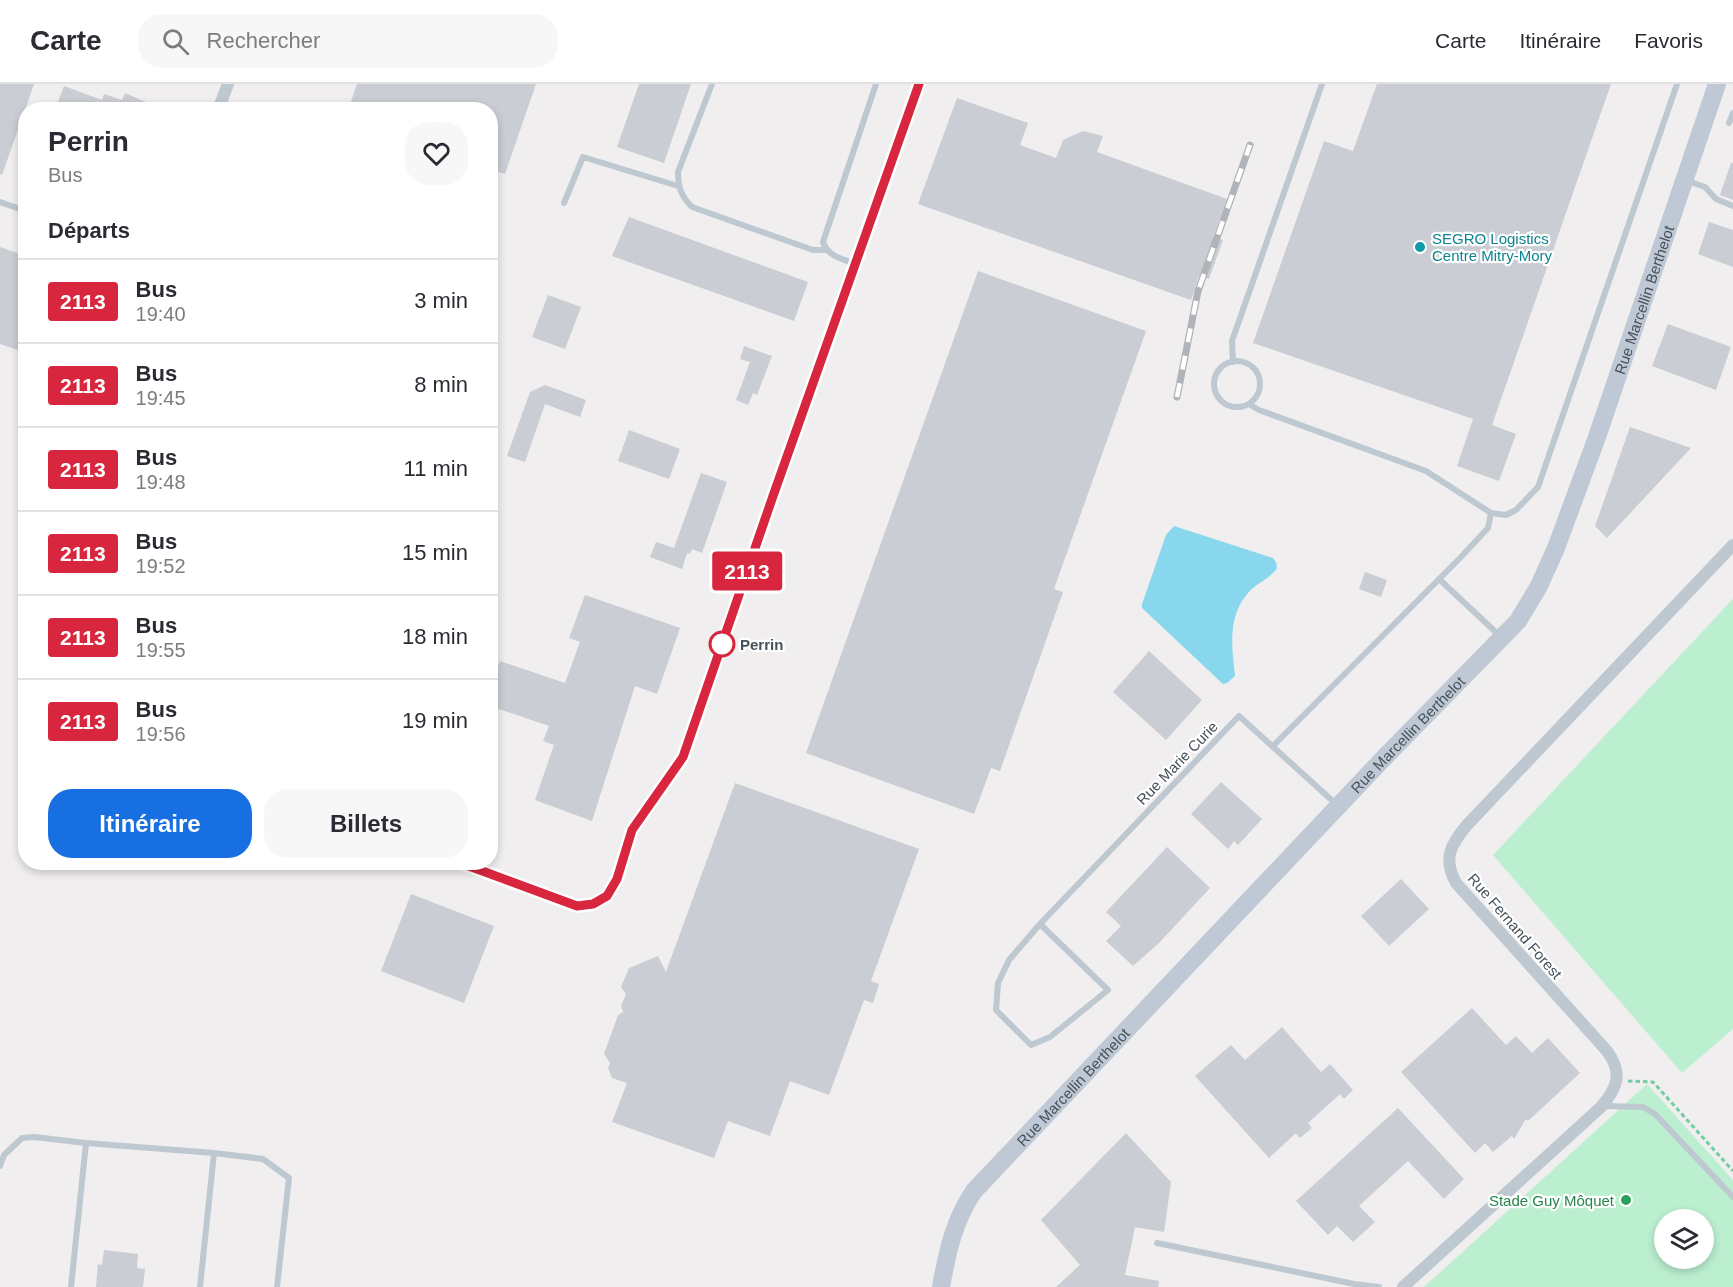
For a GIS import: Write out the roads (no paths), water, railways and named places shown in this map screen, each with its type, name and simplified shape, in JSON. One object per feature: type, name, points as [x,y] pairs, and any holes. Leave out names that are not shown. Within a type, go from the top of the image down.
[{"type":"street","points":[[221,102],[228,84]]},
{"type":"street","name":"Rue Marcellin Berthelot","points":[[941,1287],[949,1245],[959,1215],[974,1191],[1518,621],[1539,586],[1556,548],[1597,437],[1717,84]]},
{"type":"street","points":[[480,870],[577,906],[593,904],[607,896],[617,879],[632,830],[683,757],[856,264],[916,85]]},
{"type":"street","name":"Rue Fernand Forest","points":[[1601,1107],[1612,1094],[1617,1081],[1614,1061],[1461,890],[1449,868],[1450,851],[1467,825],[1733,545]]},
{"type":"street","points":[[1403,1287],[1601,1107]]},
{"type":"lane","points":[[712,84],[678,172],[678,186],[684,198],[692,207],[813,250],[826,250]]},
{"type":"lane","points":[[856,264],[830,254],[824,242],[876,84]]},
{"type":"lane","points":[[1233,362],[1232,341],[1322,84]]},
{"type":"lane","points":[[1250,404],[1259,411],[1426,471],[1491,513],[1506,515],[1516,510],[1538,487],[1677,84]]},
{"type":"lane","points":[[1730,123],[1733,113]]},
{"type":"lane","points":[[564,203],[583,157],[678,186]]},
{"type":"lane","points":[[1685,180],[1701,185],[1716,199],[1733,206]]},
{"type":"lane","points":[[0,202],[18,208]]},
{"type":"lane","points":[[1233,362],[1247,364],[1257,374],[1260,387],[1250,404],[1236,408],[1218,397],[1215,390],[1216,375],[1226,364],[1233,362]]},
{"type":"lane","points":[[1273,746],[1488,528],[1491,513]]},
{"type":"lane","points":[[1439,579],[1502,638]]},
{"type":"lane","name":"Rue Marie Curie","points":[[1040,924],[1239,716],[1338,807]]},
{"type":"lane","points":[[1040,924],[1108,990],[1050,1037],[1031,1045],[996,1010],[996,1001],[998,983],[1009,960],[1040,924]]},
{"type":"lane","points":[[1601,1107],[1643,1107],[1655,1114],[1733,1197]]},
{"type":"lane","points":[[0,1166],[4,1155],[22,1138],[34,1137],[263,1159],[289,1178],[277,1287]]},
{"type":"lane","points":[[71,1287],[86,1143]]},
{"type":"lane","points":[[201,1287],[214,1153]]},
{"type":"lane","points":[[1157,1243],[1379,1287]]},
{"type":"water","points":[[1174,526],[1273,558],[1276,562],[1277,568],[1274,572],[1255,586],[1241,602],[1232,633],[1235,676],[1227,683],[1223,684],[1142,608],[1166,535]]},
{"type":"railway","points":[[1177,397],[1198,291],[1250,145]]},
{"type":"place","name":"SEGRO Logistics Centre Mitry-Mory","points":[[1420,247]]},
{"type":"place","name":"Perrin","points":[[722,644]]},
{"type":"place","name":"Stade Guy Môquet","points":[[1626,1200]]}]
